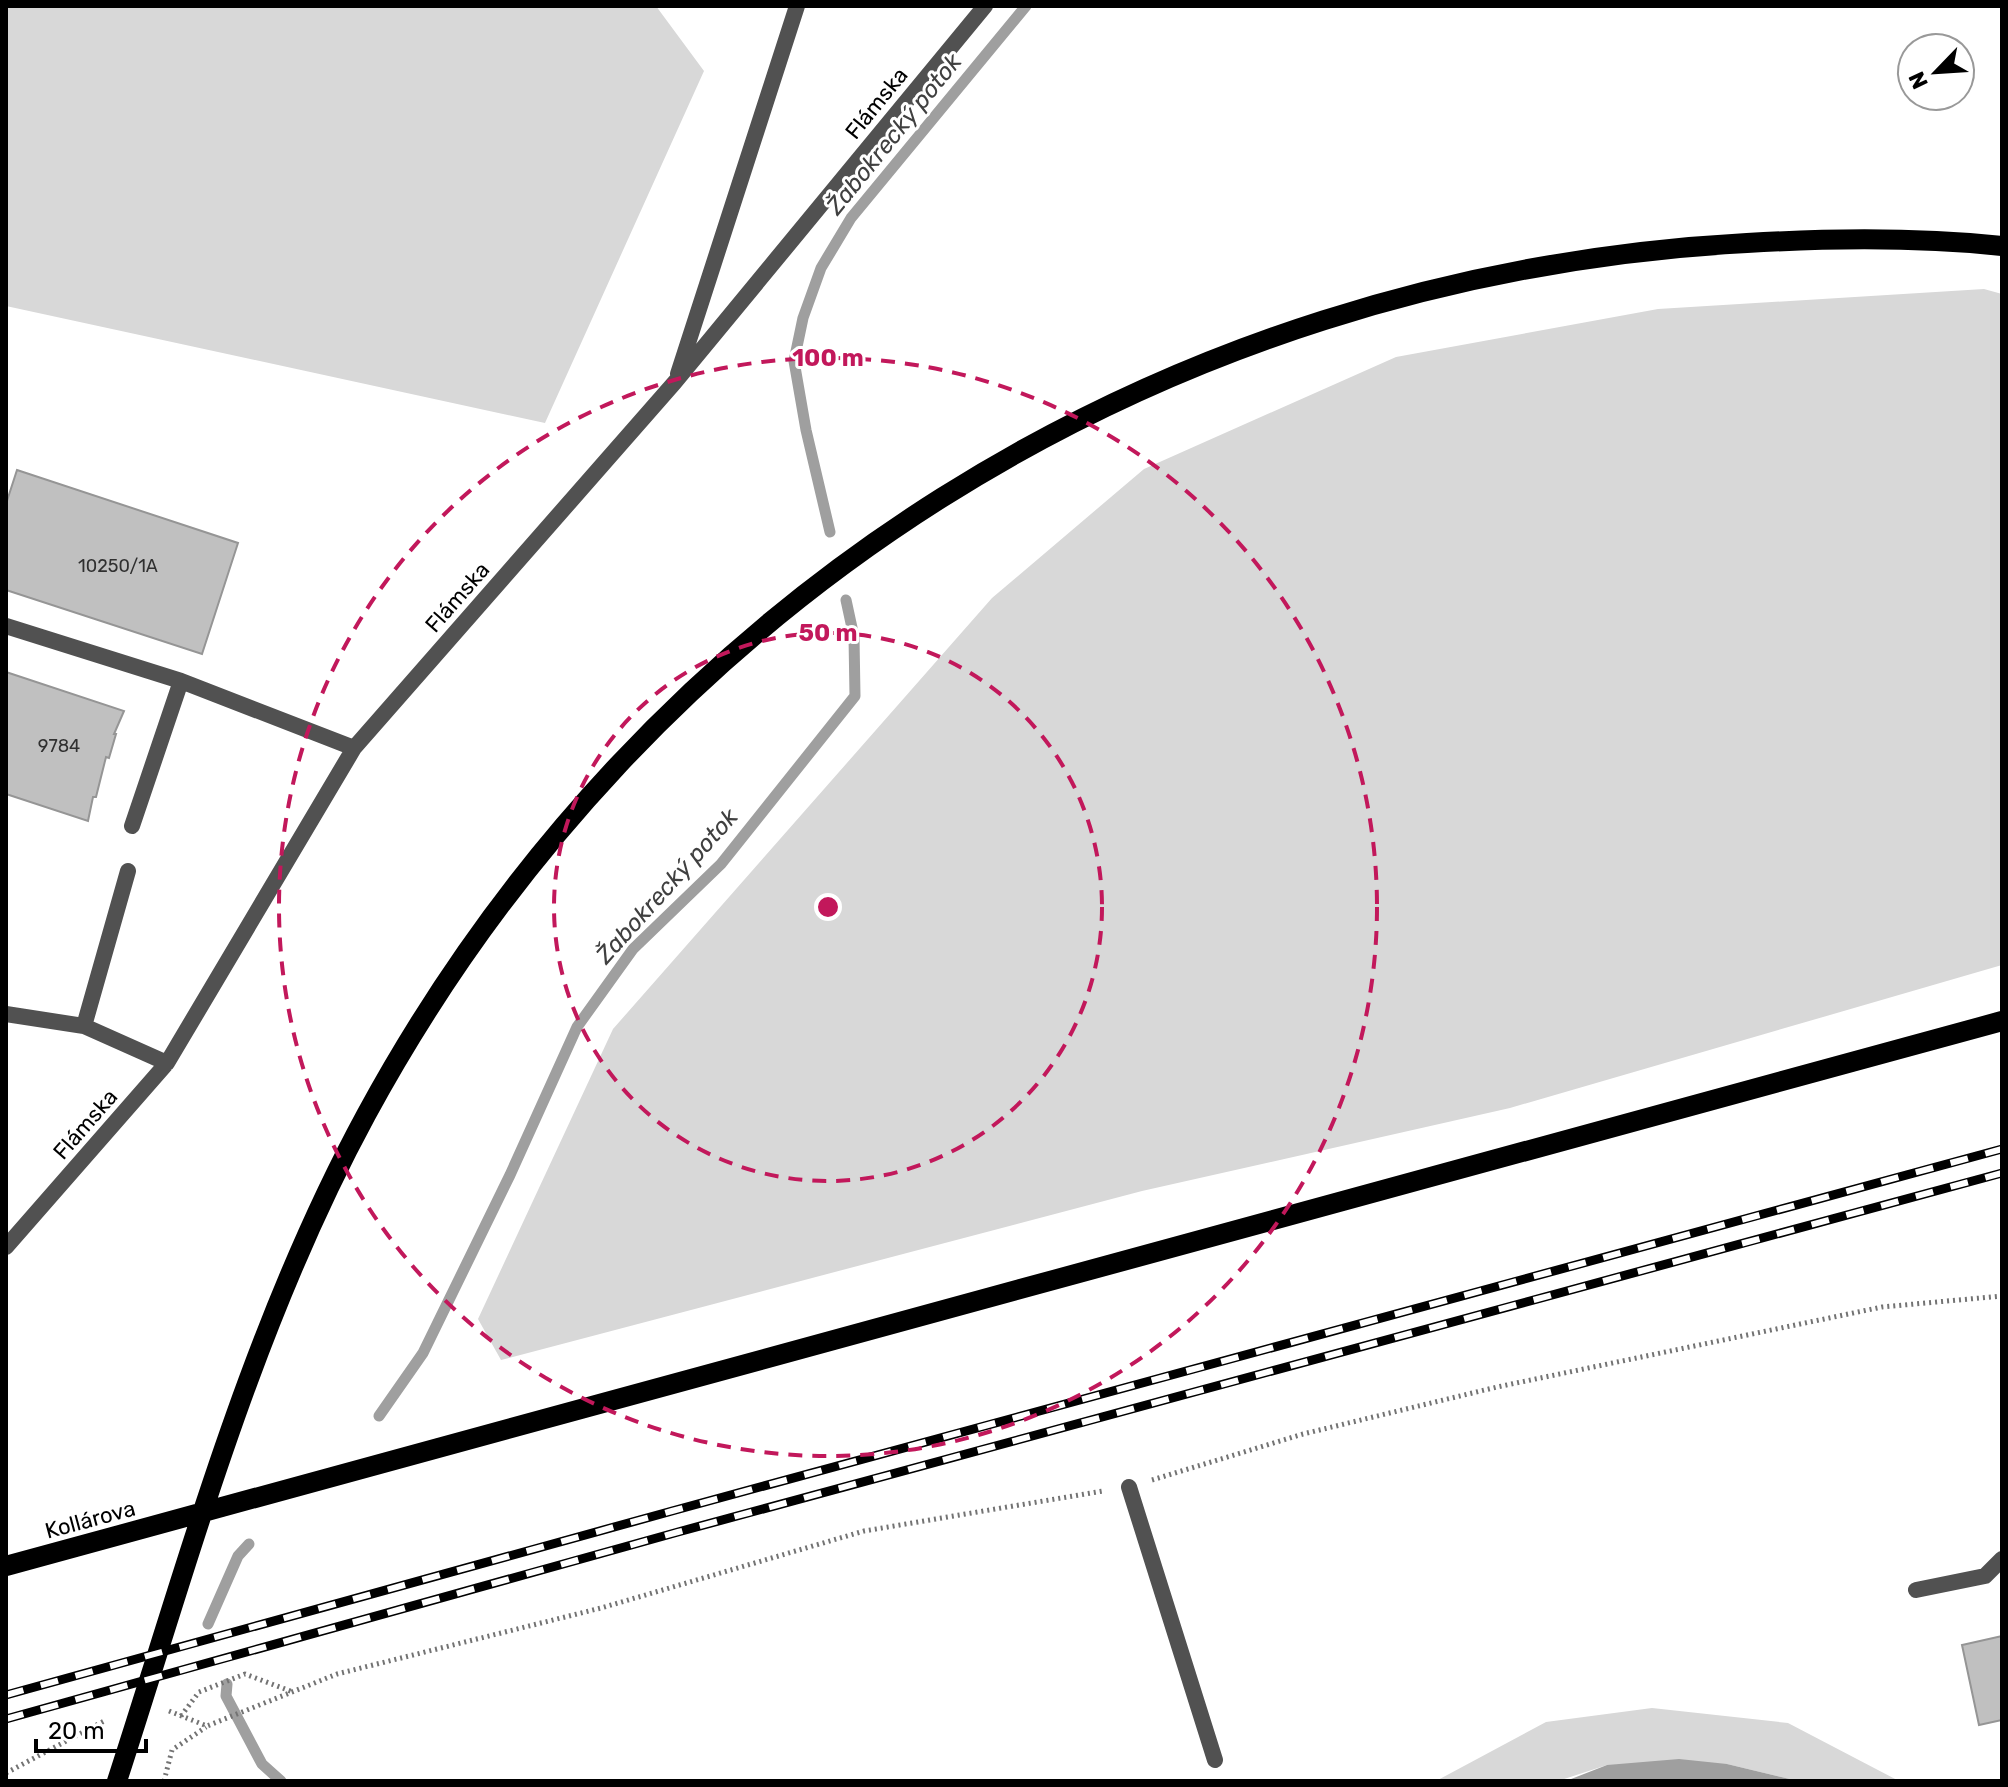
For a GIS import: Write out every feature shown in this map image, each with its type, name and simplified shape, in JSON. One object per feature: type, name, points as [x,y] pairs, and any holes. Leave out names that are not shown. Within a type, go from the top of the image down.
[{"type":"main road","points":[[117,1781],[187,1556],[278,1302],[346,1153],[427,1011],[509,895],[570,819],[668,714],[793,602],[871,544],[978,473],[1080,419],[1189,371],[1325,320],[1407,295],[1543,266],[1703,245],[1876,238],[2002,246]]},
{"type":"main road","name":"Kollárova","points":[[6,1566],[2002,1021]]},
{"type":"lane","points":[[675,382],[797,6]]},
{"type":"lane","name":"Flámska","points":[[6,1247],[167,1063],[354,748],[675,382],[985,6]]},
{"type":"lane","points":[[6,626],[181,681],[354,748]]},
{"type":"lane","points":[[132,826],[181,681]]},
{"type":"lane","points":[[84,1026],[128,871]]},
{"type":"lane","points":[[6,1014],[84,1026],[167,1063]]},
{"type":"lane","points":[[1129,1487],[1215,1760]]},
{"type":"lane","points":[[1916,1590],[1985,1576],[2002,1559]]},
{"type":"path","points":[[164,1781],[172,1750],[207,1726],[337,1674],[601,1608],[864,1531],[1129,1487],[1303,1434],[1497,1387],[1882,1307],[2002,1296]]},
{"type":"path","points":[[181,1716],[199,1692],[245,1674],[293,1692]]},
{"type":"path","points":[[6,1773],[143,1701],[207,1726]]},
{"type":"shaded area","points":[[6,6],[656,6],[704,71],[545,423],[6,306]]},
{"type":"shaded area","points":[[1984,289],[2002,294],[2002,965],[1510,1108],[1142,1191],[501,1360],[478,1319],[613,1029],[992,598],[1144,469],[1396,357],[1658,309]]},
{"type":"shaded area","points":[[1652,1708],[1788,1723],[1899,1781],[1798,1781],[1727,1764],[1607,1765],[1558,1781],[1436,1781],[1546,1722]]},
{"type":"shaded area","points":[[1679,1759],[1727,1764],[1798,1781],[1566,1781],[1607,1765]]},
{"type":"building","points":[[17,470],[238,543],[202,654],[6,590],[6,504]]},
{"type":"building","points":[[6,672],[124,711],[114,734],[109,758],[106,757],[88,821],[6,794]]},
{"type":"building","points":[[2002,1636],[2002,1720],[1979,1725],[1962,1645]]},
{"type":"waterway","name":"Žabokrecký potok","points":[[830,532],[806,430],[794,361],[803,318],[821,268],[851,218],[1026,6]]},
{"type":"waterway","name":"Žabokrecký potok","points":[[379,1416],[423,1353],[510,1175],[577,1027],[633,949],[721,864],[855,696],[854,637],[846,600]]},
{"type":"waterway","name":"Žabokrecký potok","points":[[208,1624],[238,1556],[249,1544]]},
{"type":"waterway","name":"Žabokrecký potok","points":[[227,1684],[226,1696],[262,1764],[281,1781]]},
{"type":"railway","points":[[6,1695],[2002,1149]]},
{"type":"railway","points":[[6,1719],[678,1532],[2002,1173]]}]
